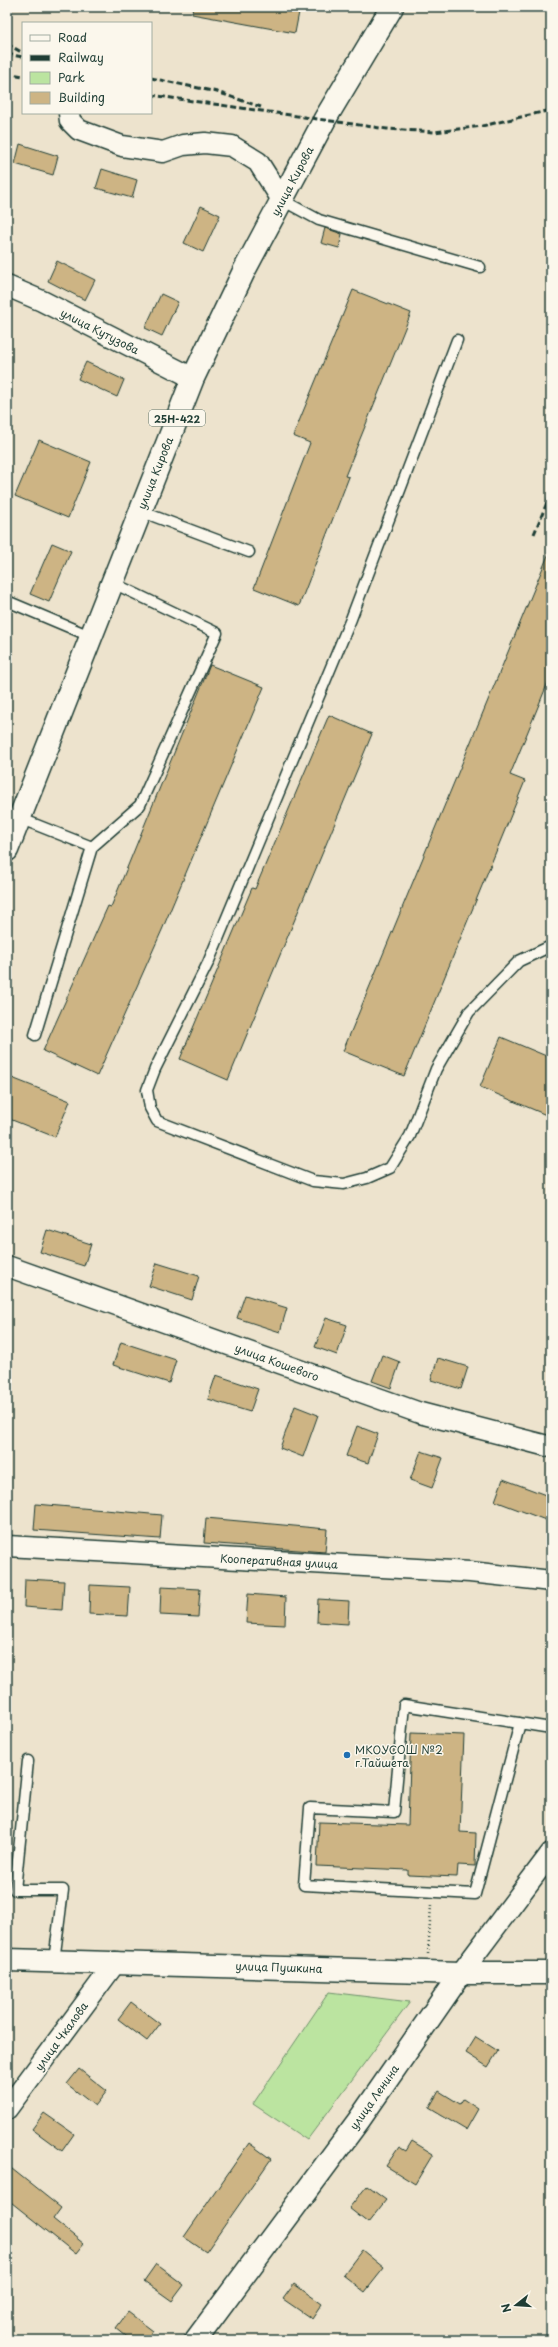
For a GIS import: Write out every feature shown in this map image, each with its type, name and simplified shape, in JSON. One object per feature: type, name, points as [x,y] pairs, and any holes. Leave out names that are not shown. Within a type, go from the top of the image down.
[{"type":"main road","name":"улица Кирова","points":[[7,850],[111,582],[193,378],[245,269],[282,200],[326,119],[392,7]]},
{"type":"main road","name":"улица Пушкина","points":[[7,1960],[461,1973],[551,1973]]},
{"type":"main road","name":"улица Ленина","points":[[196,2340],[359,2120],[461,1973]]},
{"type":"street","points":[[69,114],[70,120],[79,130],[122,146],[163,152],[183,145],[205,143],[232,146],[258,162],[282,200]]},
{"type":"street","name":"улица Кутузова","points":[[7,286],[42,301],[193,378]]},
{"type":"street","name":"улица Кошевого","points":[[7,1266],[420,1413],[551,1447]]},
{"type":"street","name":"Кооперативная улица","points":[[7,1546],[470,1572],[551,1581]]},
{"type":"street","name":"улица Ленина","points":[[461,1973],[551,1853]]},
{"type":"street","name":"улица Чкалова","points":[[7,2109],[116,1962]]},
{"type":"lane","points":[[282,200],[319,220],[480,267]]},
{"type":"lane","points":[[457,340],[348,627],[208,963],[147,1090],[150,1108],[157,1121],[163,1124],[313,1181],[344,1184],[367,1178],[390,1168],[410,1136],[436,1069],[469,1012],[519,961],[551,946]]},
{"type":"lane","points":[[140,511],[250,552]]},
{"type":"lane","points":[[35,1035],[92,847],[140,805],[217,633],[111,582]]},
{"type":"lane","points":[[7,601],[90,636]]},
{"type":"lane","points":[[19,818],[92,847]]},
{"type":"lane","points":[[520,1723],[475,1894],[304,1885],[310,1808],[394,1812],[404,1705],[520,1723],[551,1728]]},
{"type":"lane","points":[[28,1761],[16,1890],[64,1890],[54,1961]]},
{"type":"path","points":[[426,1972],[432,1892]]},
{"type":"green space","points":[[329,1992],[410,2002],[307,2140],[253,2104]]},
{"type":"building","points":[[193,7],[300,7],[295,33],[192,14]]},
{"type":"building","points":[[20,144],[58,156],[53,175],[15,164]]},
{"type":"building","points":[[102,169],[137,180],[132,198],[96,188]]},
{"type":"building","points":[[201,206],[220,215],[203,252],[184,243]]},
{"type":"building","points":[[325,228],[342,234],[339,248],[321,243]]},
{"type":"building","points":[[57,261],[95,280],[85,300],[48,281]]},
{"type":"building","points":[[353,290],[411,313],[345,476],[349,477],[299,606],[254,588],[310,443],[293,436]]},
{"type":"building","points":[[161,294],[178,302],[162,336],[145,328]]},
{"type":"building","points":[[86,362],[124,380],[117,397],[78,379]]},
{"type":"building","points":[[39,440],[91,462],[68,518],[15,496]]},
{"type":"building","points":[[52,543],[71,551],[49,602],[30,594]]},
{"type":"building","points":[[551,548],[551,675],[510,775],[525,781],[404,1076],[343,1051]]},
{"type":"building","points":[[210,665],[264,687],[162,930],[97,1076],[43,1051],[108,906],[111,907]]},
{"type":"building","points":[[329,715],[372,734],[228,1080],[180,1059],[252,888],[255,889]]},
{"type":"building","points":[[501,1037],[551,1058],[551,1117],[480,1087]]},
{"type":"building","points":[[7,1076],[70,1101],[55,1137],[7,1118]]},
{"type":"building","points":[[47,1230],[91,1244],[84,1266],[40,1252]]},
{"type":"building","points":[[157,1263],[199,1276],[192,1300],[149,1286]]},
{"type":"building","points":[[245,1295],[287,1308],[280,1332],[237,1318]]},
{"type":"building","points":[[326,1318],[347,1325],[337,1355],[315,1347]]},
{"type":"building","points":[[121,1342],[176,1360],[169,1383],[113,1365]]},
{"type":"building","points":[[382,1355],[400,1362],[391,1388],[372,1381]]},
{"type":"building","points":[[438,1358],[468,1367],[461,1389],[431,1380]]},
{"type":"building","points":[[216,1375],[258,1389],[250,1412],[208,1399]]},
{"type":"building","points":[[295,1406],[318,1415],[303,1457],[280,1448]]},
{"type":"building","points":[[357,1426],[378,1434],[368,1463],[346,1456]]},
{"type":"building","points":[[421,1451],[443,1458],[432,1488],[410,1480]]},
{"type":"building","points":[[503,1479],[551,1497],[551,1522],[495,1501]]},
{"type":"building","points":[[36,1504],[162,1515],[160,1539],[34,1530]]},
{"type":"building","points":[[206,1518],[327,1529],[325,1552],[204,1543]]},
{"type":"building","points":[[25,1579],[64,1581],[62,1610],[24,1607]]},
{"type":"building","points":[[90,1585],[130,1587],[128,1616],[89,1614]]},
{"type":"building","points":[[161,1587],[200,1589],[198,1617],[160,1615]]},
{"type":"building","points":[[248,1594],[286,1597],[285,1625],[246,1623]]},
{"type":"building","points":[[318,1599],[349,1601],[348,1624],[317,1622]]},
{"type":"building","points":[[411,1733],[464,1735],[460,1832],[476,1833],[475,1866],[458,1865],[457,1877],[408,1875],[408,1870],[317,1866],[319,1822],[408,1825]]},
{"type":"building","points":[[131,2002],[160,2024],[147,2041],[118,2019]]},
{"type":"building","points":[[476,2037],[498,2051],[488,2067],[466,2053]]},
{"type":"building","points":[[79,2069],[107,2091],[95,2106],[67,2084]]},
{"type":"building","points":[[439,2091],[460,2104],[463,2099],[478,2109],[466,2130],[429,2108]]},
{"type":"building","points":[[44,2113],[74,2134],[62,2151],[32,2129]]},
{"type":"building","points":[[412,2141],[433,2154],[415,2184],[386,2166],[399,2147],[406,2151]]},
{"type":"building","points":[[249,2143],[271,2159],[206,2252],[184,2237]]},
{"type":"building","points":[[7,2165],[61,2208],[53,2219],[84,2244],[76,2254],[7,2199]]},
{"type":"building","points":[[367,2186],[386,2200],[368,2223],[349,2208]]},
{"type":"building","points":[[362,2250],[384,2268],[365,2292],[343,2275]]},
{"type":"building","points":[[156,2264],[184,2285],[172,2301],[144,2281]]},
{"type":"building","points":[[294,2284],[322,2304],[312,2319],[283,2299]]},
{"type":"building","points":[[128,2312],[153,2331],[146,2340],[131,2340],[116,2328]]},
{"type":"railway","points":[[7,44],[22,52]]},
{"type":"railway","points":[[7,54],[22,57]]},
{"type":"railway","points":[[7,73],[22,76]]},
{"type":"railway","points":[[152,78],[217,92],[261,107]]},
{"type":"railway","points":[[152,95],[387,129],[435,132],[482,126],[551,110]]},
{"type":"railway","points":[[534,534],[551,493]]},
{"type":"place","name":"МКОУСОШ №2 г.Тайшета","points":[[347,1755]]}]
